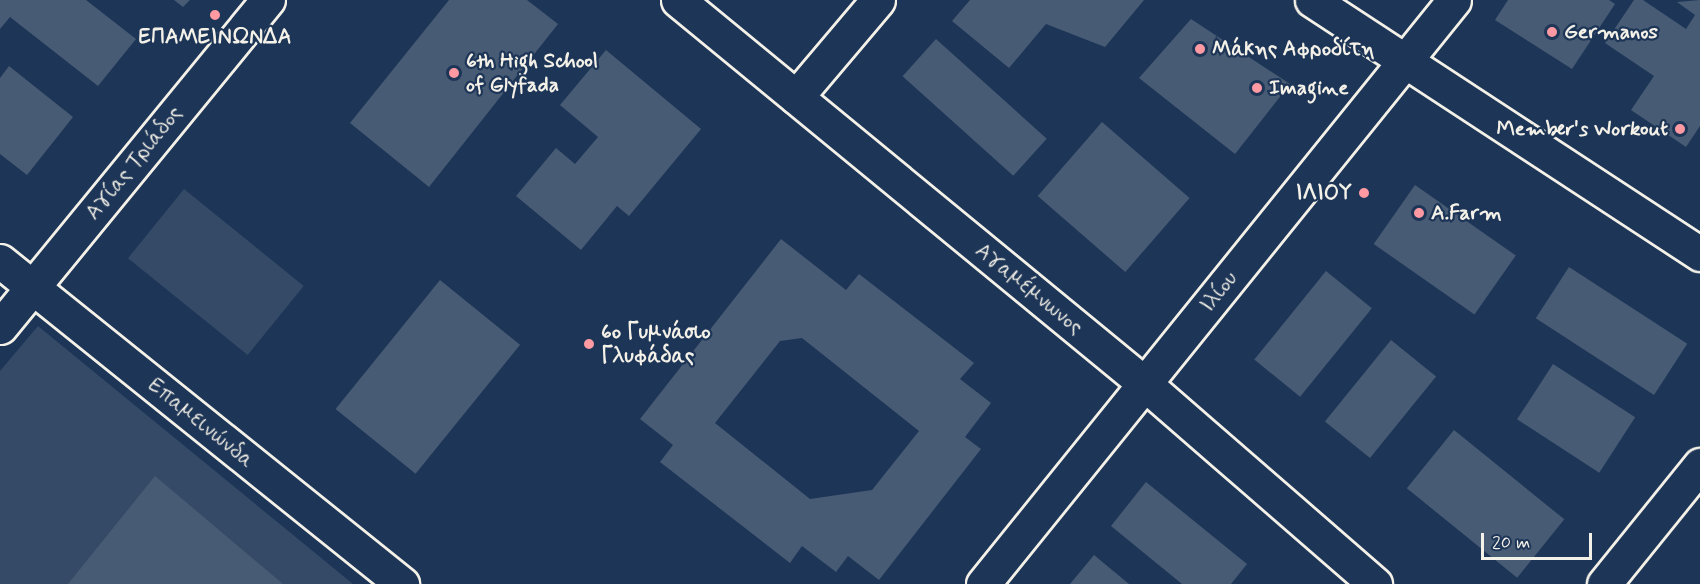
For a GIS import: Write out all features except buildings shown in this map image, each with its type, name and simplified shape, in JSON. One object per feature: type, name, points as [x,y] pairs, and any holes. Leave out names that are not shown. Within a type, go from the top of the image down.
[{"type":"street","name":"Αγίας Τριάδος","points":[[0,327],[268,0]]},
{"type":"street","name":"Αγαμέμνωνος","points":[[678,0],[1145,384],[1375,584]]},
{"type":"street","points":[[796,97],[878,0]]},
{"type":"street","points":[[1312,0],[1700,254]]},
{"type":"street","name":"Ιλίου","points":[[983,584],[1454,0]]},
{"type":"street","name":"Επαμεινώνδα","points":[[0,261],[400,584]]},
{"type":"street","points":[[1604,584],[1700,465]]},
{"type":"shaded area","points":[[184,189],[304,286],[248,355],[128,258]]},
{"type":"shaded area","points":[[38,326],[353,584],[0,584],[0,371]]},
{"type":"place","name":"ΕΠΑΜΕΙΝΩΝΔΑ","points":[[215,15]]},
{"type":"place","name":"Germanos","points":[[1552,32]]},
{"type":"place","name":"Μάκης Αφροδίτη","points":[[1200,49]]},
{"type":"place","name":"6th High School of Glyfada","points":[[454,73]]},
{"type":"place","name":"Imagine","points":[[1257,88]]},
{"type":"place","name":"Member's Workout","points":[[1680,129]]},
{"type":"place","name":"ΙΛΙΟΥ","points":[[1364,193]]},
{"type":"place","name":"A.Farm","points":[[1419,213]]},
{"type":"place","name":"6ο Γυμνάσιο Γλυφάδας","points":[[589,344]]}]
